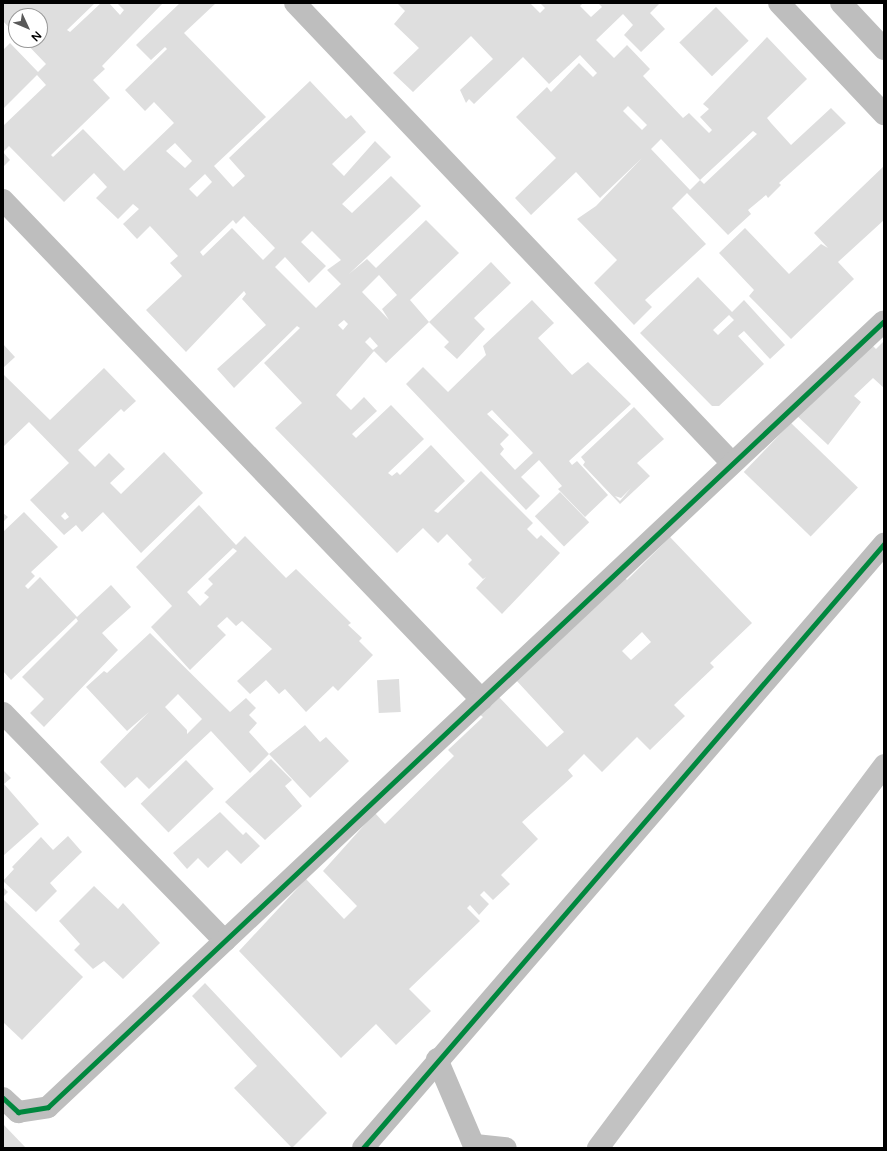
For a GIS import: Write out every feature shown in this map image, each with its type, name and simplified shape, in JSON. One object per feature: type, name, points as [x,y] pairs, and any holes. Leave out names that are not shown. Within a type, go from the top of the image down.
[{"type":"main road","points":[[598,1148],[884,765]]},
{"type":"street","points":[[295,3],[732,463]]},
{"type":"street","points":[[779,3],[884,114]]},
{"type":"street","points":[[840,3],[884,49]]},
{"type":"street","points":[[3,200],[482,700]]},
{"type":"street","points":[[3,1098],[18,1112],[48,1107],[884,321]]},
{"type":"street","points":[[363,1148],[437,1059],[884,544]]},
{"type":"street","points":[[3,713],[225,941]]},
{"type":"street","points":[[437,1059],[475,1146],[506,1148]]},
{"type":"building","points":[[3,3],[95,3],[67,30],[70,32],[101,3],[109,3],[120,15],[124,10],[117,3],[163,3],[102,66],[105,69],[93,80],[110,98],[51,155],[53,157],[83,129],[124,171],[174,123],[154,102],[145,111],[125,90],[167,49],[165,47],[151,60],[136,45],[180,3],[216,3],[184,33],[266,117],[214,166],[233,187],[245,176],[229,158],[310,81],[346,119],[351,115],[366,132],[332,164],[344,176],[375,141],[391,157],[342,204],[352,213],[391,176],[421,206],[349,274],[367,259],[376,268],[426,220],[459,253],[410,300],[429,322],[386,363],[374,351],[336,395],[351,410],[364,397],[377,411],[352,434],[356,438],[391,405],[424,439],[388,473],[392,476],[397,472],[400,475],[431,445],[465,481],[434,511],[438,513],[481,471],[533,523],[527,529],[537,539],[541,535],[560,553],[502,614],[476,588],[486,577],[483,579],[468,564],[472,560],[447,534],[438,543],[423,528],[397,553],[275,428],[302,403],[264,363],[300,328],[297,326],[234,388],[217,369],[266,325],[242,299],[246,294],[244,291],[186,352],[146,310],[182,276],[170,263],[178,256],[150,226],[137,239],[123,224],[139,209],[133,204],[118,219],[96,198],[107,187],[94,173],[64,202],[9,146],[3,152],[3,126],[46,85],[37,75],[3,109],[3,50],[8,45],[8,48],[15,48],[38,72],[46,64],[31,48],[48,48],[48,8],[8,8],[8,26],[3,21]],"holes":[[[175,143],[192,161],[185,168],[166,151]],[[205,174],[212,182],[197,197],[189,189]],[[244,216],[275,248],[263,260],[232,228],[203,256],[200,252],[233,220],[236,224]],[[312,231],[341,260],[327,270],[341,284],[316,308],[275,267],[285,257],[309,283],[326,266],[301,242]],[[379,275],[397,295],[382,309],[389,320],[362,292]],[[344,320],[348,324],[343,330],[338,325]],[[370,337],[378,346],[373,350],[365,342]]]},
{"type":"building","points":[[397,3],[530,3],[540,13],[545,8],[540,3],[583,3],[580,6],[591,17],[602,7],[598,3],[660,3],[650,13],[665,29],[641,52],[624,35],[633,25],[623,14],[596,40],[614,58],[627,45],[650,69],[643,76],[683,118],[689,113],[709,133],[712,130],[700,117],[709,109],[703,104],[767,37],[807,79],[767,118],[791,145],[831,108],[846,123],[779,183],[781,185],[768,198],[766,195],[748,210],[751,214],[728,235],[687,193],[672,208],[706,244],[645,300],[652,307],[634,325],[594,283],[617,260],[577,219],[596,206],[642,158],[600,198],[576,172],[531,215],[515,198],[556,158],[516,117],[547,87],[551,92],[579,63],[593,77],[597,73],[580,55],[549,84],[523,57],[474,104],[469,99],[466,103],[460,90],[493,59],[471,36],[413,92],[393,73],[419,48],[394,24],[405,11]],"holes":[[[628,106],[647,125],[642,130],[623,111]],[[753,131],[757,134],[704,184],[700,180]],[[661,139],[700,180],[690,190],[651,149]]]},
{"type":"building","points":[[716,7],[749,41],[712,76],[679,42]]},
{"type":"building","points":[[3,152],[10,160],[3,167]]},
{"type":"building","points":[[884,166],[884,220],[838,262],[854,279],[791,339],[749,296],[754,290],[719,253],[745,228],[789,274],[821,244],[828,248],[814,233]]},
{"type":"building","points":[[491,262],[511,283],[474,318],[485,329],[457,359],[444,347],[449,342],[429,322]]},
{"type":"building","points":[[698,277],[732,312],[744,300],[785,345],[770,359],[744,331],[738,336],[764,364],[719,406],[712,406],[640,333]],"holes":[[[729,315],[734,320],[718,335],[713,330]]]},
{"type":"building","points":[[532,300],[554,323],[538,338],[572,375],[588,362],[631,404],[569,461],[572,465],[577,461],[608,495],[585,517],[558,489],[562,486],[539,460],[521,477],[540,496],[526,510],[406,384],[423,367],[448,392],[486,355],[483,346]],"holes":[[[492,410],[533,453],[515,470],[500,454],[504,449],[500,444],[509,435],[487,414]]]},
{"type":"building","points":[[884,341],[884,388],[873,378],[854,396],[861,402],[828,445],[794,413],[870,343],[876,349]]},
{"type":"building","points":[[3,344],[15,357],[3,368]]},
{"type":"building","points":[[104,368],[136,401],[124,412],[121,409],[78,450],[95,467],[109,453],[125,469],[110,483],[121,494],[164,452],[203,493],[141,553],[103,512],[82,532],[76,525],[64,535],[30,500],[69,463],[29,422],[3,447],[3,374],[50,420]],"holes":[[[65,512],[69,517],[65,520],[61,516]]]},
{"type":"building","points":[[634,407],[664,439],[637,463],[650,476],[620,504],[583,465],[585,462],[581,457]],"holes":[[[631,488],[620,501],[615,496],[621,498]]]},
{"type":"building","points":[[791,423],[858,488],[811,537],[744,472]]},
{"type":"building","points":[[560,492],[589,522],[564,547],[535,516]]},
{"type":"building","points":[[199,505],[236,545],[245,536],[286,578],[296,569],[351,623],[348,625],[362,638],[359,641],[373,655],[338,691],[333,686],[306,712],[285,689],[279,694],[266,680],[250,694],[237,681],[272,649],[285,661],[242,621],[236,626],[227,617],[217,626],[226,635],[190,670],[151,627],[172,606],[136,567]],"holes":[[[233,548],[237,551],[208,579],[213,584],[204,593],[209,597],[200,606],[187,592]]]},
{"type":"building","points":[[24,512],[58,547],[31,572],[35,576],[25,586],[28,589],[40,577],[77,617],[111,585],[131,607],[102,633],[118,650],[44,727],[30,713],[44,699],[22,677],[78,621],[76,618],[11,680],[3,671],[3,532]]},
{"type":"building","points":[[3,513],[8,517],[3,522]]},
{"type":"building","points":[[670,537],[752,623],[710,663],[714,667],[674,705],[685,716],[650,750],[637,737],[602,772],[584,754],[568,770],[573,776],[522,822],[538,839],[501,875],[510,884],[493,900],[484,891],[480,895],[489,904],[479,915],[470,905],[467,908],[480,921],[409,989],[431,1011],[396,1045],[376,1024],[341,1058],[239,951],[306,879],[344,919],[357,906],[323,871],[375,813],[385,824],[454,756],[448,750],[483,717],[479,714],[498,696],[547,747],[564,732],[515,679],[622,575],[627,580]],"holes":[[[642,632],[651,642],[631,660],[622,651]]]},
{"type":"building","points":[[150,633],[230,712],[246,698],[256,708],[249,715],[257,723],[249,732],[269,754],[250,773],[211,731],[149,789],[137,777],[125,788],[100,762],[149,712],[127,731],[86,687],[104,671],[107,673]],"holes":[[[178,694],[202,719],[187,734],[187,730],[165,707]]]},
{"type":"building","points":[[399,679],[401,712],[379,713],[377,680]]},
{"type":"building","points":[[305,725],[320,742],[326,737],[349,761],[310,798],[269,754]]},
{"type":"building","points":[[271,759],[292,780],[285,786],[302,806],[265,840],[225,802]]},
{"type":"building","points":[[186,760],[214,789],[168,833],[141,804]]},
{"type":"building","points":[[3,770],[11,778],[4,784],[39,824],[3,856]]},
{"type":"building","points":[[220,812],[243,835],[246,832],[260,846],[241,864],[227,850],[208,868],[198,858],[187,869],[173,853]]},
{"type":"building","points":[[68,836],[82,852],[50,883],[57,891],[36,912],[3,881],[14,869],[12,867],[41,837],[53,850]]},
{"type":"building","points":[[94,886],[118,909],[123,903],[160,943],[123,979],[104,961],[93,969],[74,950],[80,944],[59,921]]},
{"type":"building","points":[[3,887],[8,892],[3,897]]},
{"type":"building","points":[[3,899],[83,977],[22,1040],[3,1022]]},
{"type":"building","points":[[205,983],[327,1113],[292,1148],[234,1088],[257,1066],[192,996]]},
{"type":"building","points":[[3,1124],[26,1148],[3,1148]]},
{"type":"cycle path","points":[[3,1098],[18,1112],[48,1107],[884,321]]},
{"type":"cycle path","points":[[363,1148],[884,544]]}]
